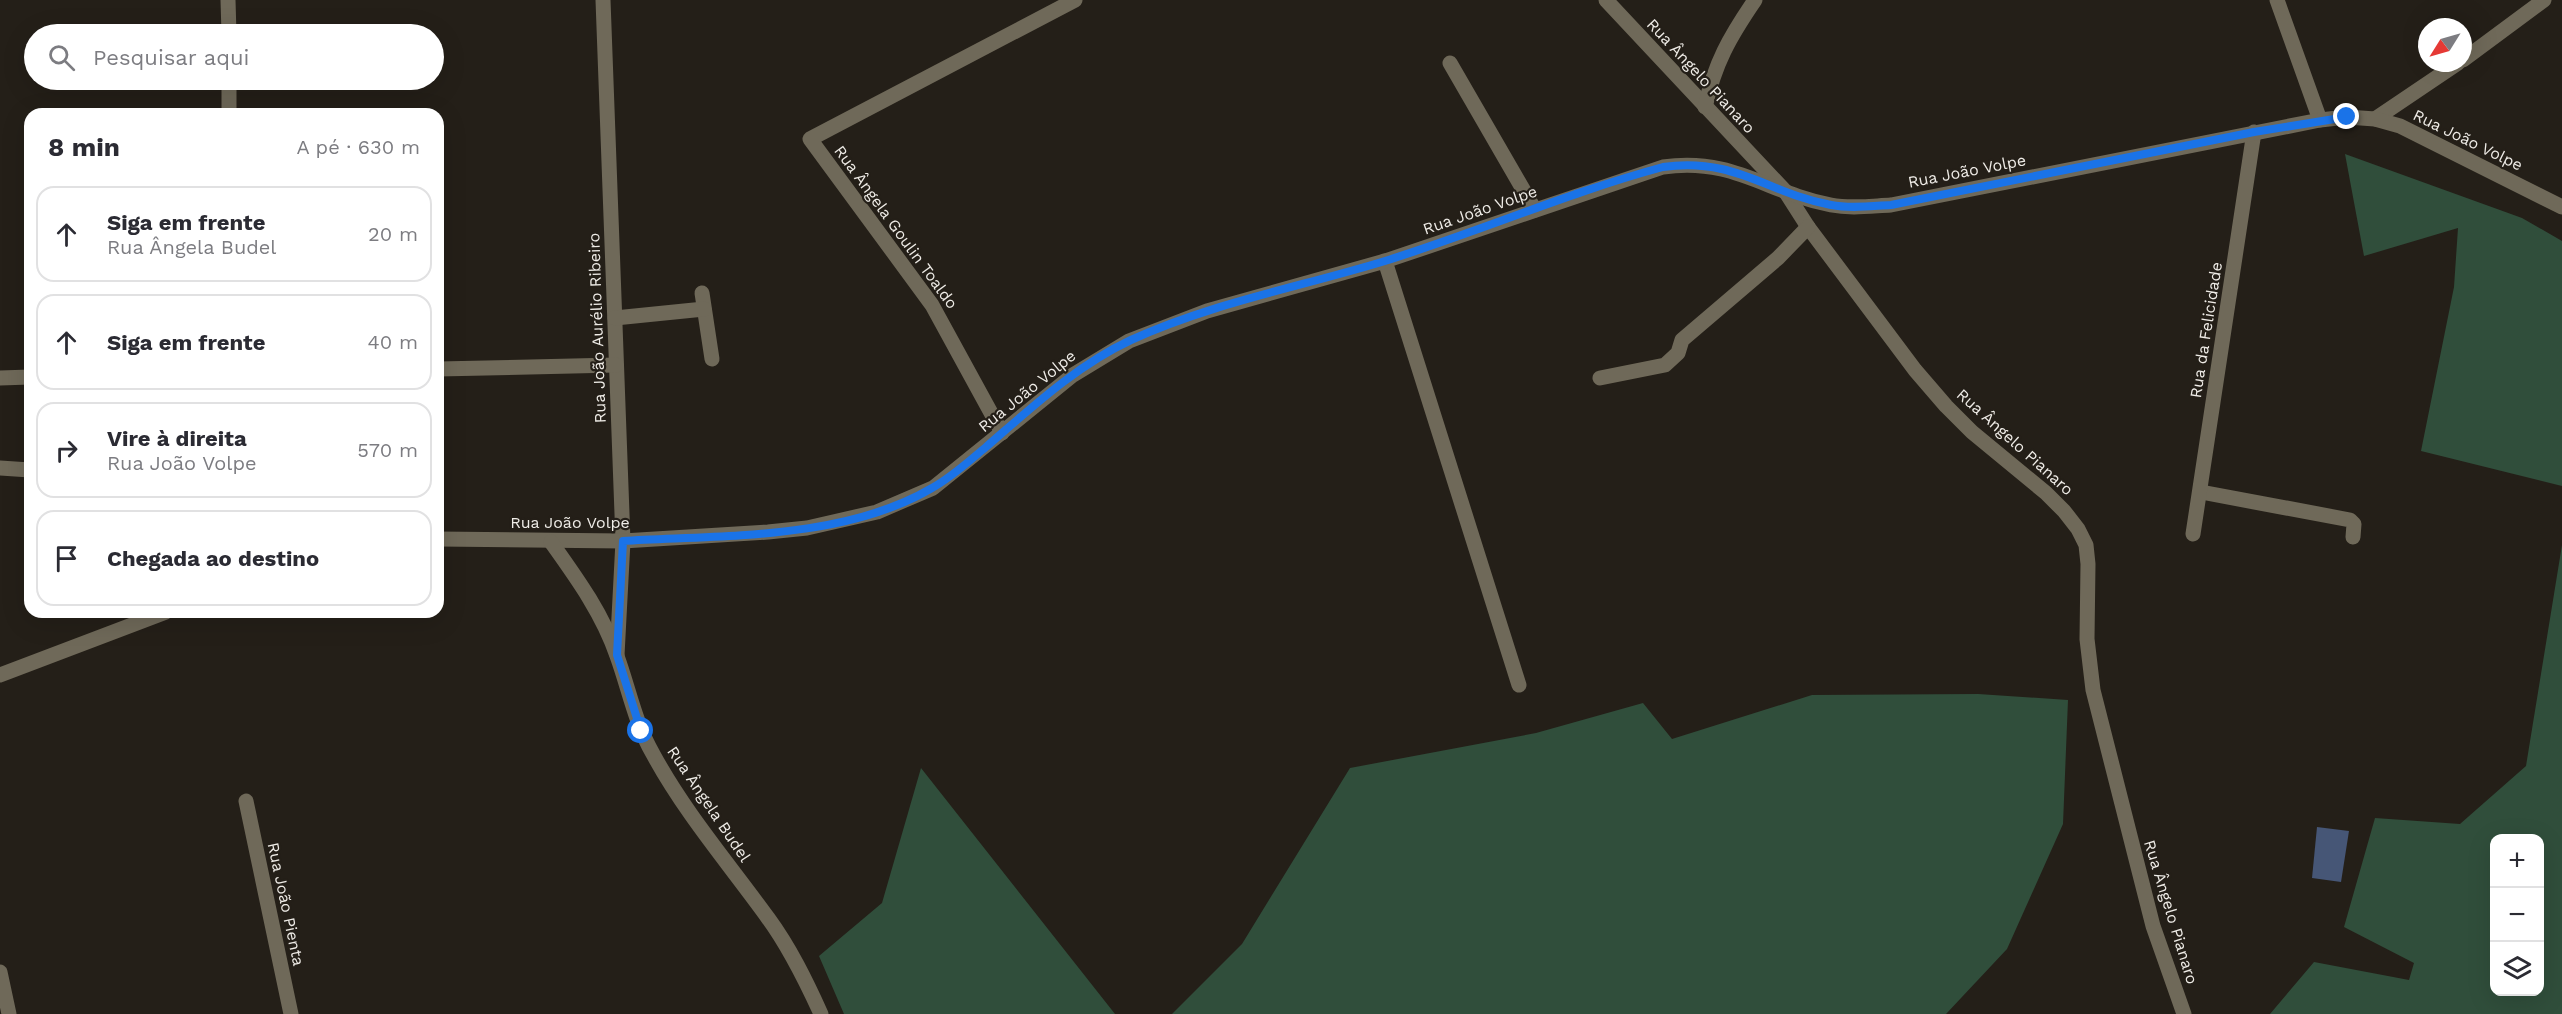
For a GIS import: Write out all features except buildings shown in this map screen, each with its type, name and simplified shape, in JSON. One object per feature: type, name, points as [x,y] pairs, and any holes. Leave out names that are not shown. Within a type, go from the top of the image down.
[{"type":"street","points":[[228,0],[229,24]]},
{"type":"street","name":"Rua João Aurélio Ribeiro","points":[[603,0],[623,541],[617,655]]},
{"type":"street","name":"Rua Ângela Goulin Toaldo","points":[[1002,433],[932,305],[810,139],[1075,0]]},
{"type":"street","name":"Rua Ângelo Pianaro","points":[[1606,0],[1785,191],[1808,228],[1915,370],[1946,406],[1972,432],[2052,499],[2078,529],[2086,546],[2088,564],[2087,639],[2093,690],[2153,926],[2184,1014]]},
{"type":"street","points":[[1705,107],[1713,74],[1720,58],[1755,0]]},
{"type":"street","points":[[2472,53],[2544,0]]},
{"type":"street","points":[[2281,1],[2320,120]]},
{"type":"street","points":[[1450,63],[1536,210]]},
{"type":"street","points":[[2375,119],[2445,72]]},
{"type":"street","points":[[229,90],[229,108]]},
{"type":"street","name":"Rua João Volpe","points":[[444,539],[623,541],[768,532],[807,528],[877,512],[933,488],[1073,375],[1129,341],[1207,311],[1384,261],[1638,174],[1686,164],[1730,170],[1785,191],[1834,206],[1891,205],[2254,132],[2347,117],[2375,119],[2400,126],[2562,207]]},
{"type":"street","name":"Rua da Felicidade","points":[[2193,534],[2254,132]]},
{"type":"street","points":[[1600,378],[1665,365],[1677,353],[1682,340],[1778,258],[1808,228]]},
{"type":"street","points":[[1384,261],[1519,685]]},
{"type":"street","points":[[702,293],[712,359]]},
{"type":"street","points":[[615,318],[704,309]]},
{"type":"street","points":[[444,369],[616,365]]},
{"type":"street","points":[[0,378],[24,377]]},
{"type":"street","points":[[0,468],[24,470]]},
{"type":"street","points":[[2200,492],[2350,520],[2354,524],[2353,537]]},
{"type":"street","name":"Rua Ângela Budel","points":[[551,542],[586,593],[617,655],[633,710],[652,753],[690,814],[787,947],[821,1014]]},
{"type":"street","points":[[0,675],[150,618]]},
{"type":"street","name":"Rua João Pienta","points":[[246,801],[291,1014]]},
{"type":"street","points":[[0,972],[9,1014]]},
{"type":"green space","points":[[2345,154],[2522,218],[2562,241],[2562,486],[2421,451],[2454,287],[2458,228],[2364,256]]},
{"type":"green space","points":[[2562,545],[2562,1014],[2270,1014],[2314,962],[2409,980],[2414,963],[2344,927],[2375,818],[2460,824],[2526,766]]},
{"type":"green space","points":[[1978,694],[2068,700],[2063,824],[2007,949],[1946,1014],[1172,1014],[1242,944],[1350,768],[1536,733],[1643,703],[1672,739],[1812,695]]},
{"type":"green space","points":[[921,768],[1115,1014],[844,1014],[819,956],[882,903]]},
{"type":"water","points":[[2317,827],[2349,831],[2341,882],[2312,878]]},
{"type":"route","points":[[641,731],[617,655],[623,541],[807,528],[844,521],[906,501],[933,488],[960,468],[1073,375],[1098,358],[1165,325],[1384,261],[1663,167],[1686,164],[1730,170],[1812,201],[1834,206],[1891,205],[2254,132],[2347,117]]}]
